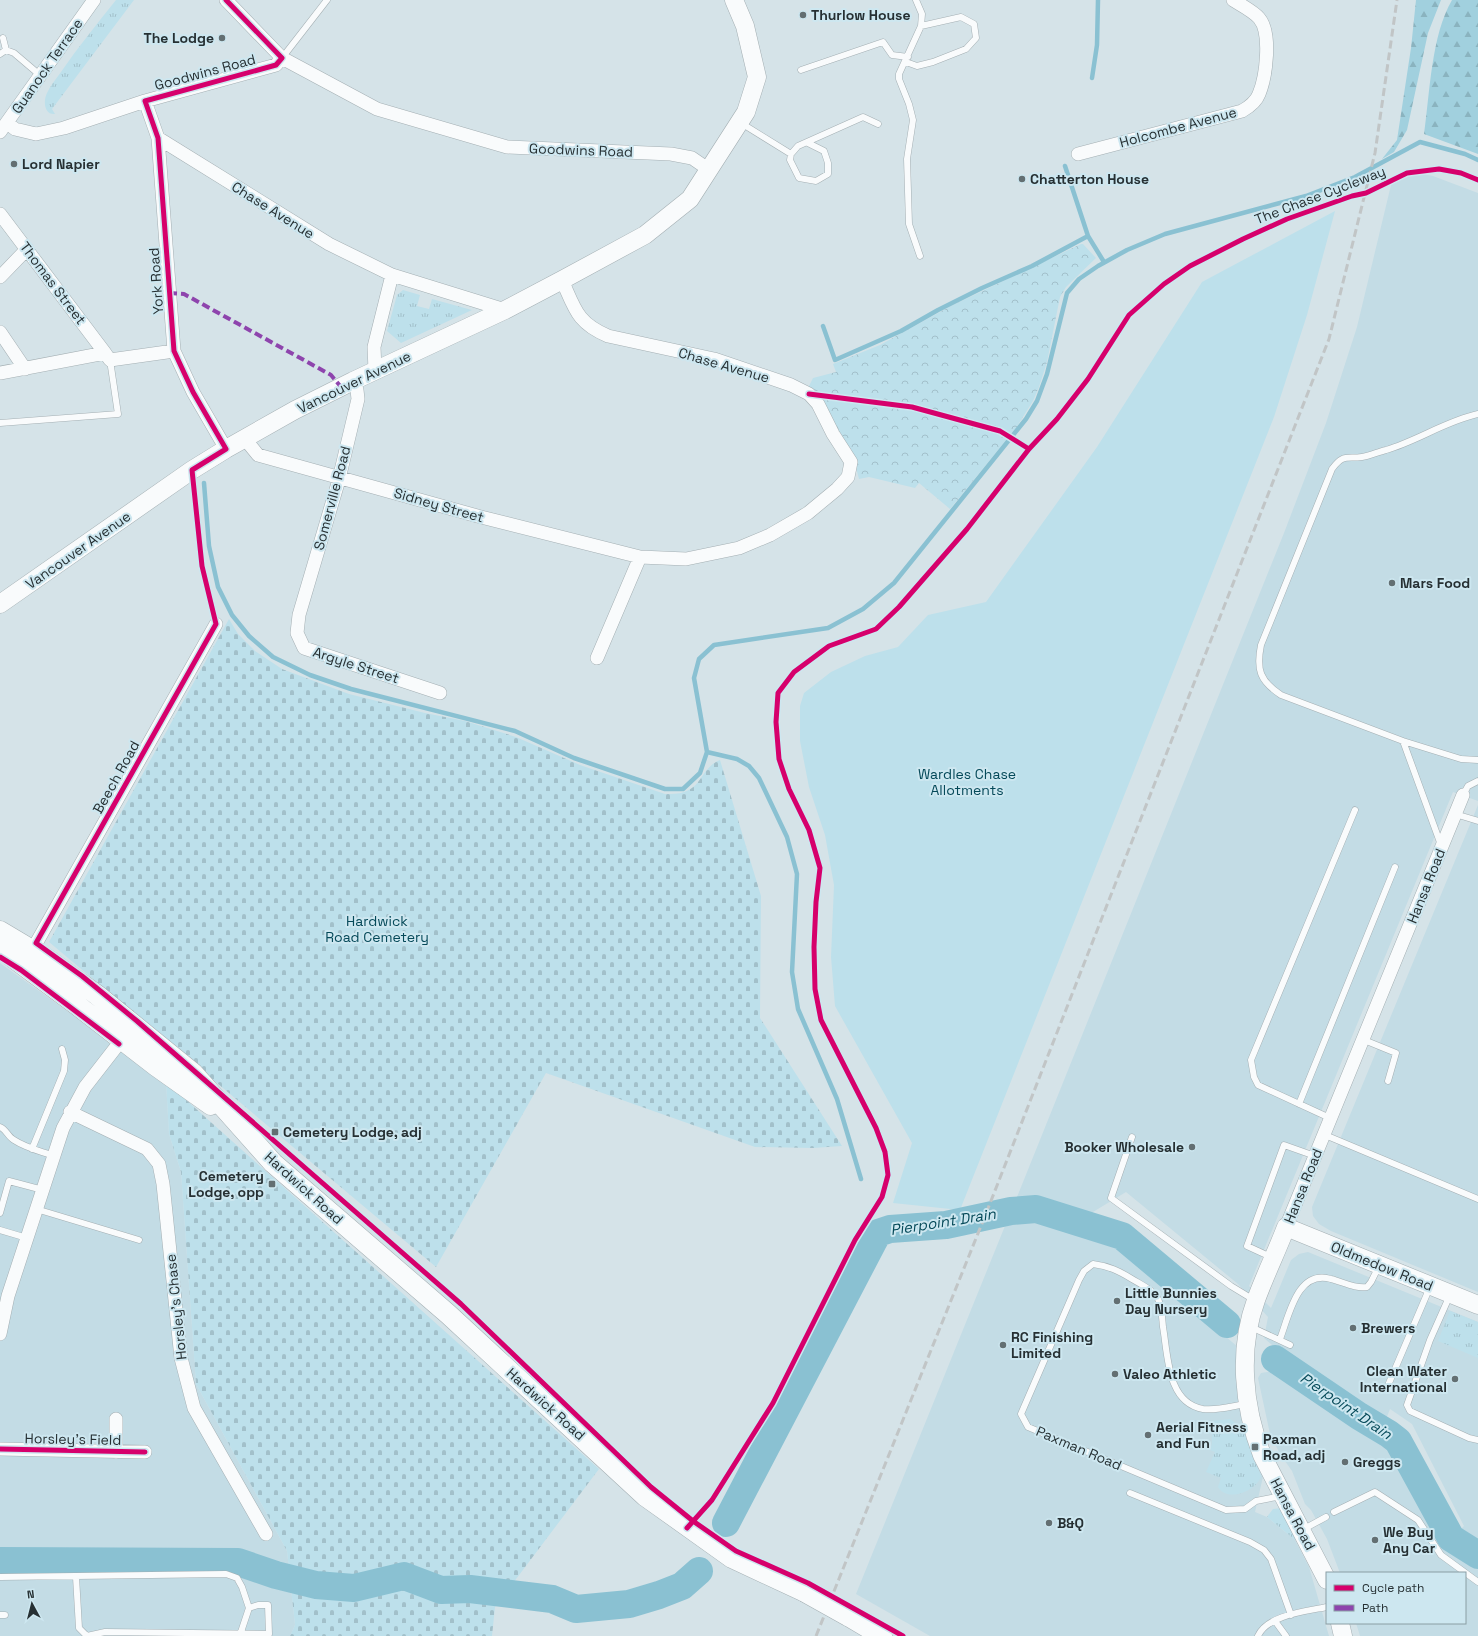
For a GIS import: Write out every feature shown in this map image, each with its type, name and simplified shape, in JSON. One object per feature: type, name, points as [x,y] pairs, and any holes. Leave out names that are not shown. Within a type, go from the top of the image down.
[{"type":"main road","points":[[708,169],[746,112],[757,77],[745,26],[734,0]]},
{"type":"main road","name":"Vancouver Avenue","points":[[0,604],[192,470],[226,449],[295,410],[375,370],[505,310],[645,235],[690,199],[708,169]]},
{"type":"main road","name":"Hardwick Road","points":[[0,932],[28,957]]},
{"type":"main road","name":"Hardwick Road","points":[[0,948],[28,957],[96,995],[127,1032],[193,1073],[273,1163],[454,1320],[645,1496],[732,1558],[805,1592],[882,1636]]},
{"type":"main road","name":"Hansa Road","points":[[1286,1227],[1256,1301],[1250,1327],[1245,1370],[1247,1404],[1262,1455],[1326,1578]]},
{"type":"main road","name":"Oldmedow Road","points":[[1286,1227],[1478,1305]]},
{"type":"main road","points":[[1340,1624],[1343,1636]]},
{"type":"street","name":"Guanock Terrace","points":[[3,127],[94,0]]},
{"type":"street","name":"Goodwins Road","points":[[226,0],[282,58],[376,109],[508,147],[671,154],[692,158],[708,169]]},
{"type":"street","name":"Holcombe Avenue","points":[[1078,154],[1242,111],[1251,105],[1259,94],[1268,53],[1265,29],[1259,18],[1234,0]]},
{"type":"street","name":"Goodwins Road","points":[[3,127],[36,134],[64,128],[145,101],[276,65],[282,58]]},
{"type":"street","name":"York Road","points":[[145,101],[158,138],[174,351],[193,392],[226,449]]},
{"type":"street","name":"Chase Avenue","points":[[158,138],[329,244],[392,275],[505,310]]},
{"type":"street","name":"Thomas Street","points":[[0,214],[108,356]]},
{"type":"street","points":[[0,277],[27,249]]},
{"type":"street","points":[[375,370],[374,347],[392,275]]},
{"type":"street","name":"Chase Avenue","points":[[562,280],[580,319],[593,329],[608,336],[714,358],[792,385],[809,394],[818,404],[833,434],[851,462]]},
{"type":"street","points":[[0,332],[25,368]]},
{"type":"street","points":[[0,373],[108,356],[174,351]]},
{"type":"street","name":"Somerville Road","points":[[299,616],[339,477],[358,399],[357,390],[353,381]]},
{"type":"street","name":"Sidney Street","points":[[245,439],[249,446],[258,455],[481,517],[640,557],[686,559],[739,548],[770,535],[808,513],[838,489],[848,477],[851,462]]},
{"type":"street","points":[[597,658],[640,557]]},
{"type":"street","name":"Argyle Street","points":[[299,616],[297,633],[304,648],[440,693]]},
{"type":"street","name":"Beech Road","points":[[28,957],[216,624]]},
{"type":"street","name":"Hansa Road","points":[[1286,1227],[1332,1119],[1463,795]]},
{"type":"street","points":[[0,1334],[8,1296],[63,1128],[70,1112],[85,1087],[127,1032]]},
{"type":"street","name":"Horsley's Chase","points":[[70,1112],[147,1149],[160,1164],[181,1358],[194,1408],[266,1534]]},
{"type":"street","name":"Horsley's Field","points":[[116,1419],[116,1452]]},
{"type":"street","name":"Horsley's Field","points":[[0,1449],[145,1452]]},
{"type":"lane","points":[[282,58],[327,0]]},
{"type":"lane","points":[[916,0],[922,14],[921,26],[899,74],[899,79],[909,104],[913,120],[907,159],[909,224],[920,256]]},
{"type":"lane","points":[[801,70],[883,42],[892,55],[907,59],[917,66],[933,62],[948,54],[966,49],[976,38],[974,24],[961,17],[921,26]]},
{"type":"lane","points":[[3,38],[3,52],[14,53],[41,76]]},
{"type":"lane","points":[[808,143],[824,151],[828,163],[828,174],[816,181],[800,178],[790,160],[791,154],[798,146],[808,143],[863,117],[878,124]]},
{"type":"lane","points":[[740,122],[791,154]]},
{"type":"lane","points":[[0,423],[118,414],[108,356]]},
{"type":"lane","points":[[1478,414],[1467,416],[1406,444],[1362,457],[1349,456],[1336,463],[1332,469],[1261,645],[1258,662],[1261,676],[1269,688],[1281,696],[1403,742],[1461,758],[1478,760]]},
{"type":"lane","points":[[1403,742],[1442,847]]},
{"type":"lane","points":[[1463,795],[1468,786],[1478,781]]},
{"type":"lane","points":[[1332,1119],[1258,1085],[1254,1077],[1251,1060],[1355,810]]},
{"type":"lane","points":[[1455,814],[1478,822]]},
{"type":"lane","points":[[1299,1104],[1394,867]]},
{"type":"lane","points":[[1364,1040],[1396,1053],[1388,1081]]},
{"type":"lane","points":[[32,1149],[64,1071],[65,1060],[62,1049]]},
{"type":"lane","points":[[0,1127],[3,1128],[12,1140],[32,1149],[54,1156]]},
{"type":"lane","points":[[1325,1135],[1478,1199]]},
{"type":"lane","points":[[1132,1137],[1111,1198],[1231,1286],[1256,1301]]},
{"type":"lane","points":[[1274,1258],[1247,1246],[1284,1145],[1315,1156]]},
{"type":"lane","points":[[0,1213],[9,1181],[43,1190]]},
{"type":"lane","points":[[36,1209],[139,1240]]},
{"type":"lane","points":[[0,1230],[27,1238]]},
{"type":"lane","name":"Paxman Road","points":[[1247,1404],[1216,1409],[1204,1409],[1193,1406],[1184,1399],[1172,1381],[1157,1297],[1149,1290],[1116,1269],[1105,1265],[1093,1264],[1084,1270],[1079,1280],[1022,1414],[1028,1427],[1226,1510],[1245,1509],[1256,1501],[1284,1496]]},
{"type":"lane","points":[[1280,1339],[1299,1291],[1305,1284],[1313,1279],[1322,1277],[1353,1286],[1367,1287],[1372,1282],[1380,1264]]},
{"type":"lane","points":[[1389,1383],[1431,1286]]},
{"type":"lane","points":[[1450,1293],[1430,1340],[1407,1404],[1410,1411],[1469,1438],[1478,1440]]},
{"type":"lane","points":[[1250,1327],[1280,1339],[1290,1345]]},
{"type":"lane","points":[[1334,1512],[1374,1492],[1418,1520],[1442,1555],[1465,1572]]},
{"type":"lane","points":[[1130,1493],[1250,1542],[1264,1550],[1271,1559],[1291,1614]]},
{"type":"lane","points":[[1302,1530],[1326,1517]]},
{"type":"lane","points":[[1466,1573],[1478,1582]]},
{"type":"lane","points":[[0,1578],[226,1574],[237,1578],[242,1587],[249,1608],[241,1632]]},
{"type":"lane","points":[[76,1576],[79,1628],[87,1636],[105,1632],[154,1634],[241,1632],[269,1634],[268,1605],[258,1605],[249,1608]]},
{"type":"lane","points":[[1258,1636],[1260,1630],[1291,1614],[1326,1607]]},
{"type":"lane","points":[[1275,1621],[1286,1636]]},
{"type":"shaded area","points":[[1407,171],[1433,176],[1478,193],[1478,801],[1453,792],[1249,1286],[1271,1308],[1291,1260],[1299,1254],[1308,1252],[1478,1322],[1478,1548],[1460,1530],[1464,1526],[1412,1424],[1390,1409],[1386,1419],[1279,1351],[1264,1338],[1268,1317],[1238,1284],[1126,1192],[1088,1215],[1017,1197],[1284,533],[1326,423],[1357,327],[1391,185]]},
{"type":"shaded area","points":[[1478,805],[1478,1292],[1331,1231],[1319,1224],[1313,1216],[1312,1207]]},
{"type":"shaded area","points":[[0,963],[166,1082],[169,1134],[181,1172],[196,1384],[287,1551],[295,1625],[290,1636],[0,1636]]},
{"type":"shaded area","points":[[1029,1215],[1091,1230],[1113,1240],[1239,1348],[1264,1472],[1255,1512],[1267,1517],[1295,1540],[1309,1567],[1329,1636],[930,1636],[856,1594],[1009,1216]]},
{"type":"shaded area","points":[[1274,1371],[1392,1449],[1443,1543],[1478,1568],[1478,1636],[1360,1636],[1356,1624],[1466,1624],[1466,1572],[1340,1572],[1327,1539],[1311,1510],[1305,1504],[1292,1471],[1280,1454],[1270,1434],[1258,1378],[1261,1373]]},
{"type":"green space","points":[[116,0],[134,0],[52,109],[55,114],[51,114],[45,107],[47,93],[81,45]]},
{"type":"green space","points":[[1416,0],[1441,0],[1428,33],[1407,130],[1394,152],[1382,159],[1397,140],[1411,48]]},
{"type":"green space","points":[[1452,0],[1478,0],[1478,154],[1424,134],[1435,47],[1445,14]]},
{"type":"green space","name":"Wardles Chase Allotments","points":[[1335,211],[1307,315],[1274,417],[960,1210],[893,1203],[912,1143],[835,1006],[831,957],[834,885],[825,835],[809,787],[800,741],[800,706],[804,693],[831,672],[865,656],[898,647],[928,615],[986,602],[1097,447],[1202,282]]},
{"type":"green space","points":[[1083,244],[1096,258],[1066,287],[1060,297],[1047,362],[1033,401],[1016,428],[950,509],[919,483],[915,488],[869,477],[859,479],[854,460],[808,388],[813,378],[836,372],[833,364],[880,345],[951,306]]},
{"type":"green space","points":[[403,290],[420,295],[417,306],[429,309],[432,299],[472,310],[401,343],[387,331],[397,295]]},
{"type":"green space","name":"Hardwick Road Cemetery","points":[[229,619],[238,634],[255,651],[282,669],[349,694],[425,713],[465,721],[516,737],[580,765],[665,794],[678,794],[694,787],[712,764],[720,760],[761,896],[760,1018],[842,1146],[813,1148],[755,1147],[546,1073],[436,1267],[49,942]]},
{"type":"green space","points":[[166,1082],[599,1469],[495,1607],[492,1636],[290,1636],[295,1625],[287,1551],[196,1384],[181,1172],[169,1134]]},
{"type":"green space","points":[[1450,1311],[1478,1322],[1478,1358],[1438,1341]]},
{"type":"green space","points":[[1230,1419],[1243,1428],[1261,1476],[1254,1486],[1235,1495],[1222,1492],[1218,1487],[1221,1478],[1206,1472],[1215,1452],[1210,1450],[1212,1444],[1212,1421]]},
{"type":"green space","points":[[1282,1508],[1298,1539],[1295,1540],[1267,1517],[1273,1509]]},
{"type":"waterway","points":[[1092,78],[1097,45],[1098,0]]},
{"type":"waterway","points":[[861,1179],[837,1099],[798,1009],[792,972],[797,874],[787,837],[759,778],[749,766],[737,759],[707,752],[694,678],[699,659],[714,645],[828,628],[863,609],[894,583],[1026,419],[1037,401],[1047,374],[1067,293],[1079,279],[1098,266],[1127,250],[1165,234],[1306,196],[1355,177],[1420,142],[1465,154],[1478,160]]},
{"type":"waterway","points":[[1065,166],[1088,236],[1104,262]]},
{"type":"waterway","points":[[823,326],[835,360],[901,331],[938,310],[982,288],[1032,266],[1088,236]]},
{"type":"waterway","points":[[204,483],[209,546],[218,587],[232,615],[249,636],[273,657],[310,675],[351,689],[515,731],[574,758],[665,789],[683,789],[700,773],[707,752]]},
{"type":"waterway","name":"Pierpoint Drain","points":[[726,1523],[878,1233],[890,1229],[946,1225],[1011,1211],[1036,1209],[1122,1236],[1227,1324]]},
{"type":"waterway","name":"Pierpoint Drain","points":[[1275,1359],[1398,1441],[1451,1538],[1478,1555]]},
{"type":"waterway","points":[[0,1561],[238,1562],[276,1575],[316,1585],[354,1588],[404,1576],[441,1590],[470,1589],[552,1599],[576,1609],[629,1604],[659,1595],[682,1586],[699,1571]]},
{"type":"railway","points":[[816,1636],[987,1211],[1329,339],[1375,153],[1397,0]]},
{"type":"marked path","points":[[169,293],[184,294],[331,375],[341,387]]},
{"type":"cycle path","points":[[226,0],[282,58],[276,65],[145,101],[158,138],[174,351],[193,392],[226,449],[192,470],[202,566],[216,624],[36,943],[82,976],[137,1021],[461,1304],[651,1487],[693,1521],[736,1551],[808,1583],[903,1636]]},
{"type":"cycle path","name":"The Chase Cycleway","points":[[809,394],[912,407],[1000,431],[1029,449],[1057,419],[1088,379],[1129,315],[1164,284],[1190,266],[1287,219],[1352,196],[1366,193],[1407,173],[1439,169],[1461,173],[1478,180]]},
{"type":"cycle path","points":[[687,1528],[712,1500],[773,1403],[855,1240],[882,1197],[888,1175],[885,1152],[876,1128],[821,1020],[815,989],[814,947],[816,902],[820,868],[809,830],[789,789],[779,759],[776,722],[778,693],[794,672],[829,646],[876,629],[899,607],[967,529],[1029,449]]},
{"type":"cycle path","points":[[0,957],[21,970],[119,1044]]},
{"type":"cycle path","points":[[0,1449],[145,1452]]},
{"type":"place","name":"Thurlow House","points":[[803,15]]},
{"type":"place","name":"The Lodge","points":[[222,38]]},
{"type":"place","name":"Lord Napier","points":[[14,164]]},
{"type":"place","name":"Chatterton House","points":[[1022,179]]},
{"type":"place","name":"Mars Food","points":[[1392,583]]},
{"type":"place","name":"Cemetery Lodge, adj","points":[[275,1132]]},
{"type":"place","name":"Booker Wholesale","points":[[1192,1147]]},
{"type":"place","name":"Cemetery Lodge, opp","points":[[272,1184]]},
{"type":"place","name":"Little Bunnies Day Nursery","points":[[1117,1301]]},
{"type":"place","name":"Brewers","points":[[1353,1328]]},
{"type":"place","name":"RC Finishing Limited","points":[[1003,1345]]},
{"type":"place","name":"Valeo Athletic","points":[[1115,1374]]},
{"type":"place","name":"Clean Water International","points":[[1455,1379]]},
{"type":"place","name":"Aerial Fitness and Fun","points":[[1148,1435]]},
{"type":"place","name":"Paxman Road, adj","points":[[1255,1447]]},
{"type":"place","name":"Greggs","points":[[1345,1462]]},
{"type":"place","name":"B&Q","points":[[1049,1523]]},
{"type":"place","name":"We Buy Any Car","points":[[1375,1540]]}]
